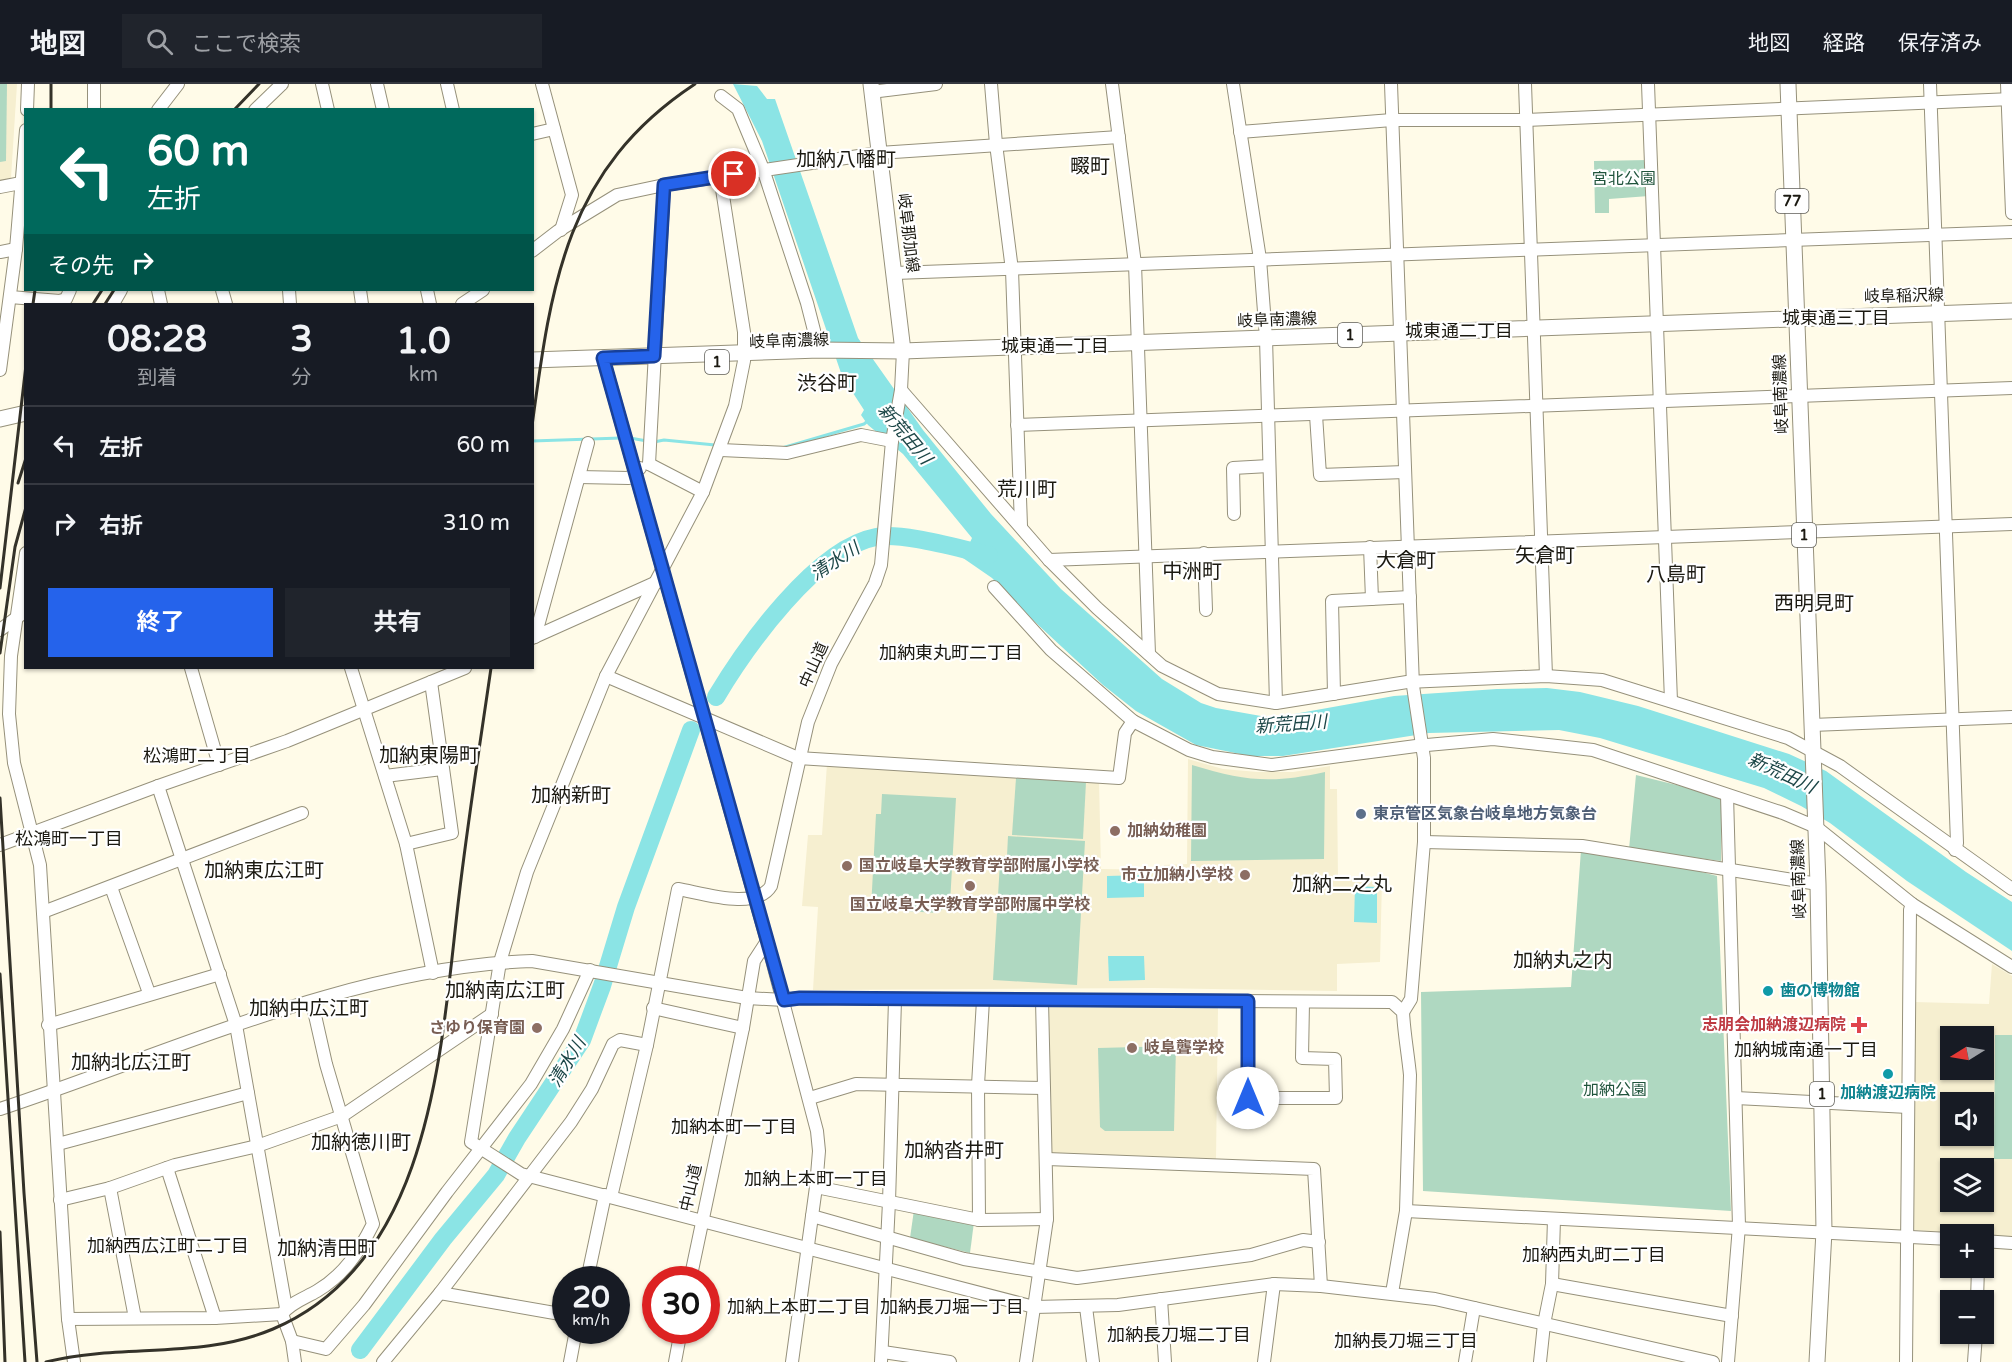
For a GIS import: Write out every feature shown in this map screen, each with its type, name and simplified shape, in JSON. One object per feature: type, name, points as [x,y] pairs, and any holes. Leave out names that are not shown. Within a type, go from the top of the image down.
[{"type":"main road","name":"77","points":[[1788,84],[1797,318]]},
{"type":"main road","name":"岐阜那加線","points":[[871,88],[903,351]]},
{"type":"main road","name":"岐阜稲沢線","points":[[1797,318],[2012,311]]},
{"type":"main road","name":"岐阜南濃線","points":[[534,368],[604,362],[825,352],[877,353],[1797,318],[1818,884],[1824,1231],[1817,1362]]},
{"type":"main road","name":"岐阜南濃線","points":[[534,360],[604,362]]},
{"type":"main road","points":[[0,411],[24,405]]},
{"type":"main road","points":[[0,419],[24,413]]},
{"type":"street","points":[[27,108],[28,84]]},
{"type":"street","points":[[94,84],[94,108]]},
{"type":"street","points":[[160,108],[178,84]]},
{"type":"street","points":[[257,108],[282,84]]},
{"type":"street","points":[[322,84],[328,108]]},
{"type":"street","points":[[376,84],[382,108]]},
{"type":"street","points":[[447,84],[453,108]]},
{"type":"street","points":[[543,84],[572,195],[561,230]]},
{"type":"street","points":[[871,88],[936,84]]},
{"type":"street","points":[[991,84],[1012,270],[1020,526]]},
{"type":"street","points":[[1112,84],[1135,264],[1149,654]]},
{"type":"street","points":[[1233,84],[1260,259],[1266,338],[1276,703]]},
{"type":"street","points":[[1391,84],[1413,684],[1423,744],[1424,842],[1411,999],[1403,1012],[1404,1039],[1409,1056],[1410,1075],[1406,1211],[1392,1293]]},
{"type":"street","points":[[1525,84],[1545,676]]},
{"type":"street","points":[[1648,84],[1671,701]]},
{"type":"street","points":[[1930,84],[1954,719],[1958,843],[1955,850]]},
{"type":"street","points":[[2007,84],[2010,99],[2012,213]]},
{"type":"street","points":[[721,96],[738,109],[765,169],[807,303],[825,352]]},
{"type":"street","points":[[1240,132],[1392,120],[1526,120],[2010,99]]},
{"type":"street","points":[[534,134],[554,129]]},
{"type":"street","points":[[534,250],[617,195],[664,185],[879,153],[1119,137]]},
{"type":"street","points":[[720,176],[744,332],[744,357],[735,406],[703,492],[606,676],[527,872],[500,962],[471,1143],[511,1169],[528,1176],[1034,1307],[1086,1307],[1274,1284],[1321,1286],[1392,1293],[1474,1308],[1713,1362]]},
{"type":"street","points":[[0,187],[24,182],[0,370]]},
{"type":"street","points":[[649,464],[664,185]]},
{"type":"street","points":[[895,273],[2012,232]]},
{"type":"street","points":[[0,252],[16,249]]},
{"type":"street","points":[[10,297],[60,301],[66,299],[70,291]]},
{"type":"street","points":[[464,303],[482,291]]},
{"type":"street","name":"中山道","points":[[755,899],[768,891],[771,886],[798,758],[808,722],[831,664],[875,583],[881,565],[892,441],[901,390],[903,351]]},
{"type":"street","points":[[604,362],[810,1098],[819,1151],[792,1362]]},
{"type":"street","points":[[1017,425],[2012,388]]},
{"type":"street","points":[[901,390],[1049,560],[1097,608],[1162,666],[1218,694],[1276,703],[1413,684],[1545,676],[1602,680],[1788,738],[1839,766],[2012,889]]},
{"type":"street","points":[[1316,415],[1320,475],[1405,472]]},
{"type":"street","points":[[722,446],[787,453],[861,435],[892,441]]},
{"type":"street","points":[[534,638],[588,443]]},
{"type":"street","points":[[579,477],[629,478],[635,470],[649,464]]},
{"type":"street","points":[[649,464],[703,492]]},
{"type":"street","points":[[1234,514],[1233,468],[1269,466]]},
{"type":"street","points":[[1049,560],[2012,524]]},
{"type":"street","points":[[1370,547],[1372,599]]},
{"type":"street","points":[[1204,553],[1206,610]]},
{"type":"street","points":[[24,574],[20,615],[11,656],[9,714],[14,763],[34,834],[40,865],[48,1024],[58,1144],[68,1318],[74,1362]]},
{"type":"street","points":[[534,638],[657,582]]},
{"type":"street","points":[[994,586],[1051,650],[1133,722],[1189,750],[1212,757],[1272,765],[1423,744],[1493,739],[1593,750],[1783,813],[1816,827],[1912,904],[2012,967]]},
{"type":"street","points":[[1334,694],[1332,601],[1410,597]]},
{"type":"street","points":[[0,630],[20,615]]},
{"type":"street","points":[[191,669],[219,765]]},
{"type":"street","points":[[351,669],[406,844],[433,973]]},
{"type":"street","points":[[0,845],[364,711],[463,669]]},
{"type":"street","points":[[606,676],[798,758],[1119,778],[1125,733],[1133,722]]},
{"type":"street","points":[[406,844],[452,833],[431,682]]},
{"type":"street","points":[[1812,725],[2012,717]]},
{"type":"street","points":[[385,776],[442,769]]},
{"type":"street","points":[[158,786],[236,1025],[284,1311],[295,1362]]},
{"type":"street","points":[[1727,795],[1739,1226],[1728,1362]]},
{"type":"street","points":[[43,912],[182,861],[302,813]]},
{"type":"street","points":[[1424,842],[1582,846],[1818,884]]},
{"type":"street","points":[[111,887],[149,993]]},
{"type":"street","points":[[590,1266],[647,1045],[678,889],[742,900],[755,899]]},
{"type":"street","points":[[1906,1362],[1910,910],[1912,904]]},
{"type":"street","name":"中山道","points":[[692,1266],[700,1221],[743,1028],[754,961],[767,941]]},
{"type":"street","points":[[0,1109],[236,1025],[312,1002],[433,973],[500,962],[532,961],[620,974],[747,998],[1392,1002],[1403,1012]]},
{"type":"street","points":[[292,1341],[326,1349],[330,1346],[396,1265],[480,1149],[531,1084],[594,971]]},
{"type":"street","points":[[48,1024],[220,974]]},
{"type":"street","points":[[895,1000],[890,1202],[882,1357],[950,1362]]},
{"type":"street","points":[[979,1220],[978,1085],[983,1000]]},
{"type":"street","points":[[1026,1362],[1047,1220],[1047,1159],[1042,1088],[1042,1000]]},
{"type":"street","points":[[1248,1001],[1248,1098],[1336,1098],[1335,1059],[1302,1058],[1303,1002]]},
{"type":"street","points":[[68,1318],[215,1318],[284,1311],[318,1290],[347,1268],[373,1224],[326,1064],[312,1002]]},
{"type":"street","points":[[653,1008],[743,1028]]},
{"type":"street","points":[[60,1200],[110,1188],[167,1168],[257,1146],[342,1116],[492,1014]]},
{"type":"street","points":[[383,1362],[440,1293],[571,1122],[592,1089],[613,1044],[620,1040],[647,1045]]},
{"type":"street","points":[[810,1098],[856,1084],[1042,1088]]},
{"type":"street","points":[[58,1144],[248,1093]]},
{"type":"street","points":[[1736,1098],[1908,1107]]},
{"type":"street","points":[[1047,1159],[1314,1169],[1321,1286]]},
{"type":"street","points":[[167,1168],[215,1318]]},
{"type":"street","points":[[816,1187],[979,1220],[1047,1220]]},
{"type":"street","points":[[110,1188],[135,1318]]},
{"type":"street","points":[[1406,1211],[1739,1226],[1940,1238]]},
{"type":"street","points":[[812,1216],[964,1259],[1077,1278],[1251,1255],[1303,1240],[1319,1242]]},
{"type":"street","points":[[1540,1362],[1544,1324],[1552,1284],[1554,1219]]},
{"type":"street","points":[[1994,1242],[2012,1243]]},
{"type":"street","points":[[1264,1362],[1274,1284]]},
{"type":"street","points":[[1552,1284],[1732,1316]]},
{"type":"street","points":[[440,1293],[552,1313]]},
{"type":"street","points":[[1161,1299],[1166,1362]]},
{"type":"street","points":[[1086,1307],[1093,1362]]},
{"type":"street","points":[[1465,1362],[1474,1308]]},
{"type":"street","points":[[570,1362],[573,1344]]},
{"type":"street","points":[[675,1362],[678,1344]]},
{"type":"street","points":[[1974,1362],[1975,1344]]},
{"type":"shaded area","points":[[0,84],[17,84],[11,178],[0,183]]},
{"type":"shaded area","points":[[1188,759],[1223,769],[1258,772],[1293,772],[1330,766],[1330,789],[1337,789],[1338,879],[1382,880],[1380,962],[1337,964],[1337,991],[1153,988],[813,990],[818,907],[802,906],[808,835],[822,835],[827,764],[1099,780],[1101,869],[1164,870],[1164,865],[1187,864]]},
{"type":"shaded area","points":[[1992,964],[2012,976],[2012,1237],[1994,1236],[1994,1224],[1940,1224],[1940,1232],[1912,1230],[1914,1002],[1989,1004]]},
{"type":"shaded area","name":"岐阜聾学校","points":[[1047,1007],[1218,1008],[1216,1159],[1054,1156],[1050,1153]]},
{"type":"green space","points":[[0,84],[7,84],[6,161],[0,162]]},
{"type":"green space","name":"宮北公園","points":[[1648,160],[1649,196],[1609,199],[1609,213],[1595,213],[1594,161]]},
{"type":"green space","points":[[1192,765],[1227,775],[1258,779],[1288,778],[1325,772],[1324,859],[1191,861]]},
{"type":"green space","points":[[1636,775],[1721,796],[1721,861],[1629,849]]},
{"type":"green space","points":[[1016,778],[1086,782],[1083,839],[1012,835]]},
{"type":"green space","points":[[882,794],[956,798],[950,903],[938,913],[871,909],[876,814],[881,814]]},
{"type":"green space","points":[[1008,836],[1085,841],[1077,985],[993,980],[1000,862],[1004,862],[1004,856],[1007,856]]},
{"type":"green space","name":"加納公園","points":[[1581,850],[1652,859],[1717,876],[1731,1211],[1423,1191],[1421,992],[1571,987]]},
{"type":"green space","points":[[1995,1035],[2012,1035],[2012,1159],[1994,1159]]},
{"type":"green space","points":[[1176,1046],[1174,1131],[1105,1131],[1100,1127],[1098,1048]]},
{"type":"green space","points":[[914,1210],[974,1222],[970,1253],[910,1238]]},
{"type":"water","name":"新荒田川","points":[[733,84],[757,86],[767,99],[775,99],[858,338],[923,430],[991,514],[1061,589],[1162,679],[1201,703],[1261,716],[1283,716],[1394,696],[1547,688],[1580,692],[1638,706],[1789,754],[1826,771],[1966,872],[2012,902],[2012,951],[1907,881],[1830,823],[1801,806],[1764,788],[1600,738],[1559,730],[1429,733],[1283,756],[1250,756],[1196,745],[1136,711],[1103,685],[1035,622],[992,578],[963,558],[972,538],[903,454],[868,425],[861,415],[864,410],[842,376],[762,141]]},
{"type":"water","points":[[1144,875],[1144,897],[1107,898],[1107,876]]},
{"type":"water","points":[[1355,886],[1377,887],[1377,923],[1354,922]]},
{"type":"water","points":[[1108,956],[1144,956],[1145,980],[1109,981]]},
{"type":"waterway","name":"新荒田川","points":[[782,448],[864,424],[869,420]]},
{"type":"waterway","points":[[534,441],[621,438]]},
{"type":"waterway","points":[[630,438],[647,441]]},
{"type":"waterway","points":[[654,442],[664,440],[715,445]]},
{"type":"waterway","name":"清水川","points":[[716,697],[745,652],[785,602],[807,579],[853,545],[876,537],[901,537],[989,555]]},
{"type":"waterway","name":"清水川","points":[[360,1350],[443,1239],[496,1175],[517,1138],[582,1040],[602,986],[626,907],[691,730]]},
{"type":"railway","points":[[51,84],[51,108]]},
{"type":"railway","points":[[236,108],[259,84]]},
{"type":"railway","points":[[534,411],[547,325],[558,278],[572,234],[592,192],[618,153],[652,117],[695,84]]},
{"type":"railway","points":[[33,303],[35,291]]},
{"type":"railway","points":[[94,303],[101,291]]},
{"type":"railway","points":[[106,303],[113,291]]},
{"type":"railway","points":[[0,588],[24,382]]},
{"type":"railway","points":[[18,483],[24,464]]},
{"type":"railway","points":[[0,653],[15,547],[24,514]]},
{"type":"railway","points":[[46,1362],[103,1353],[217,1345],[245,1339],[273,1329],[326,1297],[367,1254],[398,1201],[420,1143],[435,1081],[491,669]]},
{"type":"railway","points":[[0,798],[24,1193],[37,1362]]},
{"type":"railway","points":[[0,974],[25,1362]]},
{"type":"railway","points":[[0,1232],[5,1362]]},
{"type":"place","name":"東京管区気象台岐阜地方気象台","points":[[1361,814]]},
{"type":"place","name":"加納幼稚園","points":[[1115,831]]},
{"type":"place","name":"国立岐阜大学教育学部附属小学校","points":[[847,866]]},
{"type":"place","name":"市立加納小学校","points":[[1245,875]]},
{"type":"place","name":"国立岐阜大学教育学部附属中学校","points":[[970,886]]},
{"type":"place","name":"歯の博物館","points":[[1768,991]]},
{"type":"place","name":"志朋会加納渡辺病院","points":[[1859,1025]]},
{"type":"place","name":"さゆり保育園","points":[[537,1028]]},
{"type":"place","name":"岐阜聾学校","points":[[1132,1048]]},
{"type":"place","name":"加納渡辺病院","points":[[1888,1074]]},
{"type":"district","name":"加納八幡町","points":[[846,160]]},
{"type":"district","name":"畷町","points":[[1090,167]]},
{"type":"district","name":"城東通三丁目","points":[[1836,318]]},
{"type":"district","name":"城東通二丁目","points":[[1459,331]]},
{"type":"district","name":"城東通一丁目","points":[[1055,346]]},
{"type":"district","name":"渋谷町","points":[[827,384]]},
{"type":"district","name":"荒川町","points":[[1027,490]]},
{"type":"district","name":"矢倉町","points":[[1545,556]]},
{"type":"district","name":"大倉町","points":[[1406,561]]},
{"type":"district","name":"中洲町","points":[[1192,572]]},
{"type":"district","name":"八島町","points":[[1676,575]]},
{"type":"district","name":"西明見町","points":[[1814,604]]},
{"type":"district","name":"加納東丸町二丁目","points":[[951,653]]},
{"type":"district","name":"松鴻町二丁目","points":[[197,756]]},
{"type":"district","name":"加納東陽町","points":[[429,756]]},
{"type":"district","name":"加納新町","points":[[571,796]]},
{"type":"district","name":"松鴻町一丁目","points":[[69,839]]},
{"type":"district","name":"加納東広江町","points":[[264,871]]},
{"type":"district","name":"加納二之丸","points":[[1342,885]]},
{"type":"district","name":"加納丸之内","points":[[1563,961]]},
{"type":"district","name":"加納南広江町","points":[[505,991]]},
{"type":"district","name":"加納中広江町","points":[[309,1009]]},
{"type":"district","name":"加納城南通一丁目","points":[[1806,1050]]},
{"type":"district","name":"加納北広江町","points":[[131,1063]]},
{"type":"district","name":"加納本町一丁目","points":[[734,1127]]},
{"type":"district","name":"加納徳川町","points":[[361,1143]]},
{"type":"district","name":"加納沓井町","points":[[954,1151]]},
{"type":"district","name":"加納上本町一丁目","points":[[816,1179]]},
{"type":"district","name":"加納西広江町二丁目","points":[[168,1246]]},
{"type":"district","name":"加納清田町","points":[[327,1249]]},
{"type":"district","name":"加納西丸町二丁目","points":[[1594,1255]]},
{"type":"district","name":"加納上本町二丁目","points":[[799,1307]]},
{"type":"district","name":"加納長刀堀一丁目","points":[[952,1307]]},
{"type":"district","name":"加納長刀堀二丁目","points":[[1179,1335]]},
{"type":"district","name":"加納長刀堀三丁目","points":[[1406,1341]]},
{"type":"route","points":[[734,174],[664,185],[654,356],[603,358],[784,1000],[800,998],[1248,1001],[1248,1098]]}]
